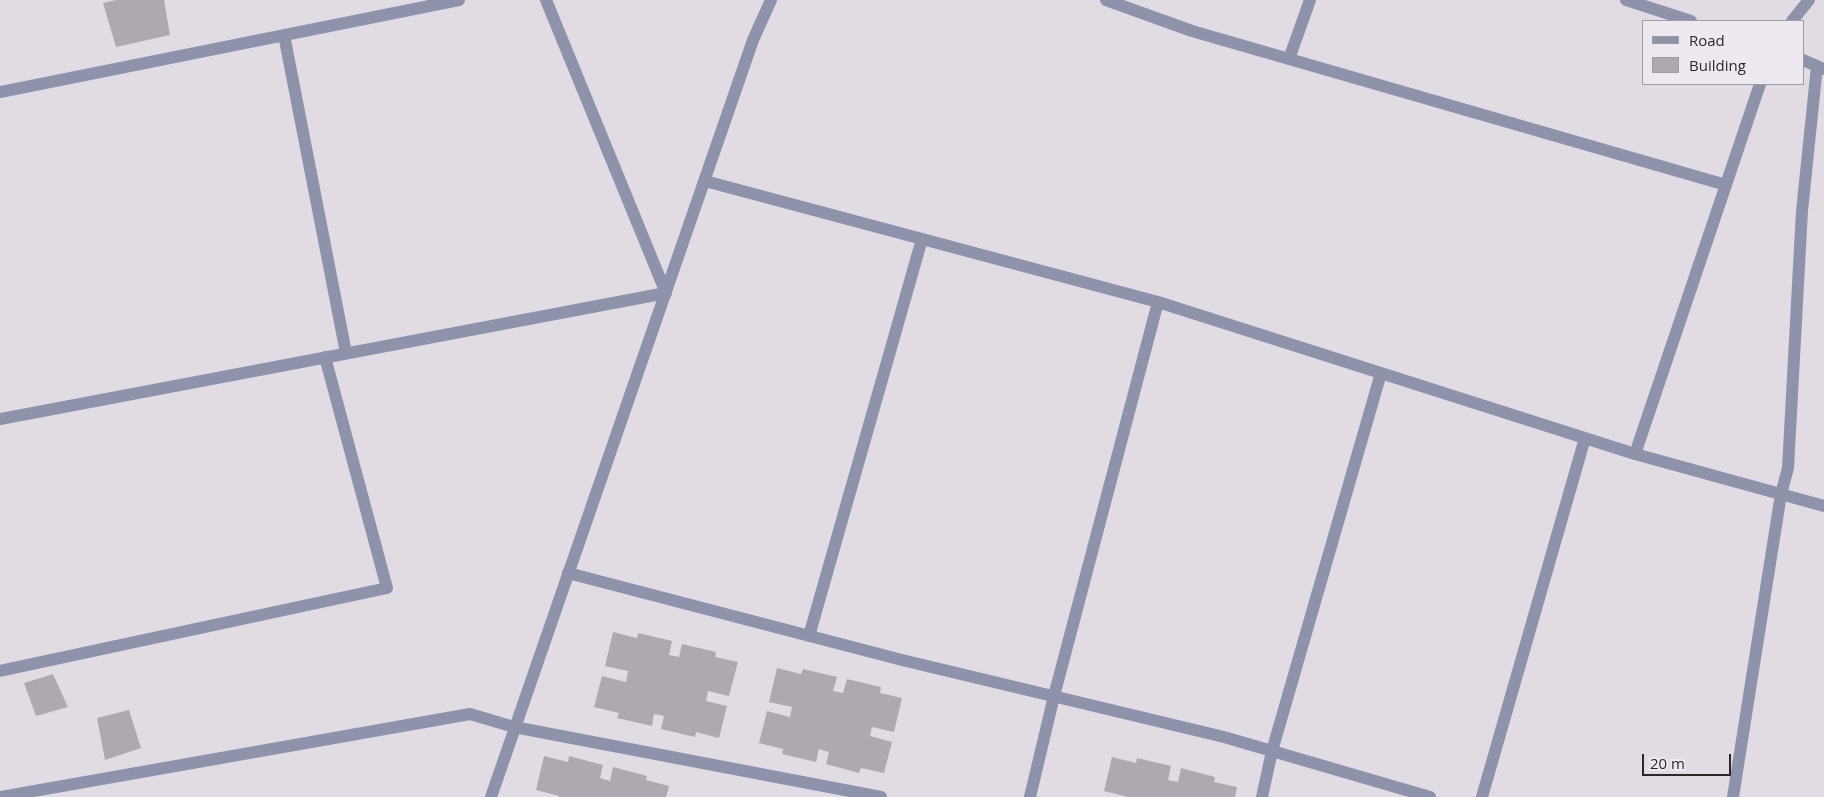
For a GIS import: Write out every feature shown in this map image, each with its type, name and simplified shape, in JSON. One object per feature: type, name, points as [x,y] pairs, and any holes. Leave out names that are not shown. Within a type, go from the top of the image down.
[{"type":"street","points":[[0,92],[459,0]]},
{"type":"street","points":[[546,0],[666,293]]},
{"type":"street","points":[[491,797],[753,40],[771,0]]},
{"type":"street","points":[[1106,0],[1192,31],[1726,185]]},
{"type":"street","points":[[1289,59],[1310,0]]},
{"type":"street","points":[[1626,0],[1688,20]]},
{"type":"street","points":[[1793,20],[1809,0]]},
{"type":"street","points":[[284,35],[346,353]]},
{"type":"street","points":[[1733,797],[1781,494],[1788,468],[1802,211],[1820,67],[1804,60]]},
{"type":"street","points":[[1635,454],[1760,85]]},
{"type":"street","points":[[704,181],[1158,302],[1635,454],[1824,506]]},
{"type":"street","points":[[810,636],[922,239]]},
{"type":"street","points":[[0,419],[666,293]]},
{"type":"street","points":[[1030,797],[1054,696],[1158,302]]},
{"type":"street","points":[[0,671],[386,588],[325,357]]},
{"type":"street","points":[[1262,797],[1272,751],[1381,373]]},
{"type":"street","points":[[1482,797],[1585,438]]},
{"type":"street","points":[[568,573],[810,636],[1224,737],[1430,797]]},
{"type":"street","points":[[0,796],[470,714],[514,727],[881,797]]},
{"type":"building","points":[[116,0],[164,0],[170,35],[116,47],[103,3]]},
{"type":"building","points":[[613,632],[637,638],[638,633],[672,641],[669,655],[679,657],[682,644],[716,652],[715,657],[738,662],[729,696],[708,691],[706,701],[727,706],[719,738],[696,732],[695,737],[661,729],[664,716],[654,714],[652,726],[617,718],[619,713],[594,707],[602,676],[626,682],[628,671],[605,666]]},
{"type":"building","points":[[777,668],[801,674],[803,669],[837,677],[833,691],[843,693],[847,679],[881,687],[880,693],[902,698],[894,732],[872,727],[870,736],[892,742],[884,773],[861,768],[859,773],[826,764],[829,752],[819,749],[816,762],[782,754],[783,749],[759,743],[767,711],[790,717],[792,707],[769,702]]},
{"type":"building","points":[[53,674],[68,707],[36,716],[24,683]]},
{"type":"building","points":[[129,710],[141,748],[105,760],[97,718]]},
{"type":"building","points":[[544,756],[568,762],[569,756],[603,765],[600,778],[610,781],[613,767],[647,776],[646,780],[669,786],[666,797],[559,797],[536,790]]},
{"type":"building","points":[[1112,757],[1136,763],[1137,758],[1171,766],[1168,780],[1178,782],[1181,768],[1215,777],[1214,782],[1237,787],[1235,797],[1128,797],[1104,791]]}]
